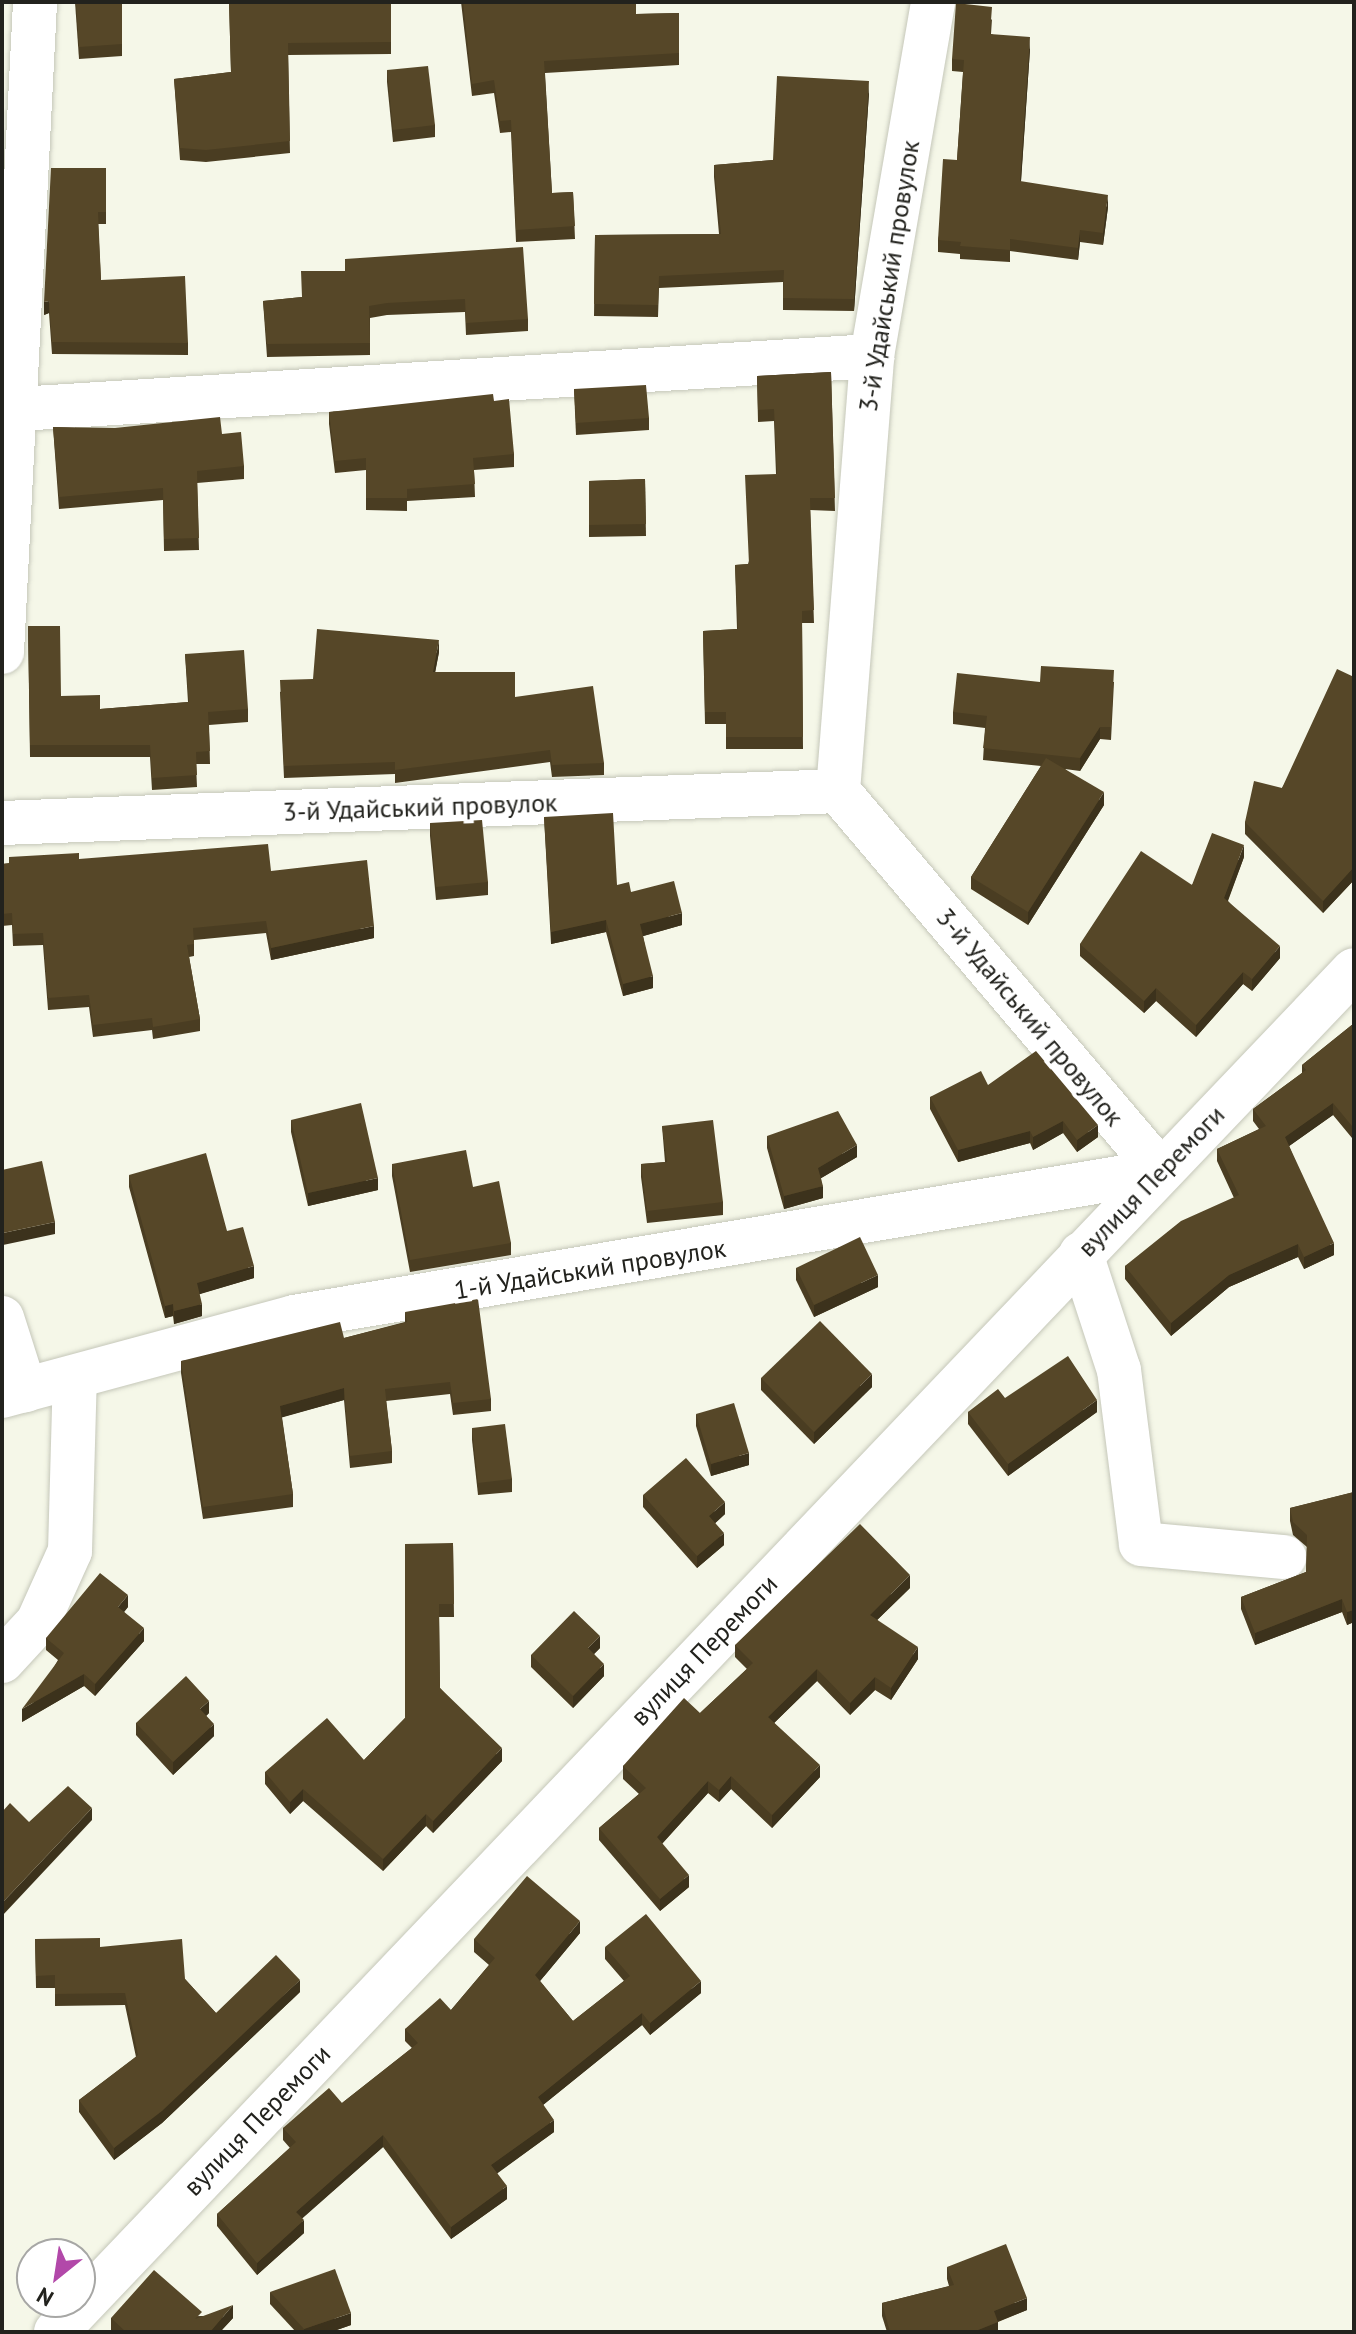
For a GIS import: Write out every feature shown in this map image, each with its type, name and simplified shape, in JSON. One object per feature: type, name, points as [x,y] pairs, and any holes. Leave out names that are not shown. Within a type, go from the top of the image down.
[{"type":"street","points":[[2,652],[6,410],[35,2]]},
{"type":"street","name":"3-й Удайський провулок","points":[[933,2],[872,356],[838,791],[1160,1171]]},
{"type":"street","points":[[6,410],[872,356]]},
{"type":"street","name":"3-й Удайський провулок","points":[[2,823],[838,791]]},
{"type":"street","name":"вулиця Перемоги","points":[[56,2332],[1354,970]]},
{"type":"street","name":"1-й Удайський провулок","points":[[2,1318],[13,1393],[294,1317],[1160,1171]]},
{"type":"street","points":[[1081,1254],[1119,1370],[1141,1544],[1284,1557]]},
{"type":"street","points":[[2,1661],[38,1622],[70,1551],[75,1377]]},
{"type":"building","points":[[76,2],[122,2],[122,44],[79,47]]},
{"type":"building","points":[[229,2],[391,2],[391,42],[288,43],[290,141],[206,150],[180,148],[174,79],[231,72]]},
{"type":"building","points":[[463,2],[636,2],[636,14],[679,13],[679,53],[544,61],[552,193],[573,192],[575,226],[516,230],[511,120],[500,121],[494,80],[472,84]]},
{"type":"building","points":[[956,3],[992,7],[990,34],[1030,37],[1020,181],[1108,195],[1103,233],[1080,230],[1078,248],[1010,239],[1010,250],[960,246],[961,242],[938,240],[943,159],[957,160],[964,60],[952,59]]},
{"type":"building","points":[[428,66],[435,125],[393,130],[387,70]]},
{"type":"building","points":[[777,76],[869,81],[854,299],[783,298],[784,270],[659,276],[658,305],[594,304],[595,235],[721,234],[714,165],[773,160]]},
{"type":"building","points":[[51,168],[106,168],[106,212],[98,212],[101,280],[185,276],[188,343],[52,342],[49,301],[44,302]]},
{"type":"building","points":[[523,247],[528,319],[466,323],[465,299],[387,303],[369,306],[370,343],[267,344],[263,301],[302,297],[301,271],[345,271],[345,259]]},
{"type":"building","points":[[831,372],[835,498],[810,498],[814,610],[802,611],[803,737],[726,737],[726,712],[705,712],[703,631],[738,629],[735,565],[749,564],[745,475],[777,474],[774,409],[758,410],[757,376]]},
{"type":"building","points":[[646,385],[649,418],[576,423],[574,389]]},
{"type":"building","points":[[493,394],[494,401],[509,399],[514,454],[473,458],[475,484],[407,489],[407,498],[366,498],[366,458],[335,461],[329,412]]},
{"type":"building","points":[[220,417],[222,434],[241,432],[244,466],[197,471],[199,538],[164,539],[163,488],[59,497],[53,427],[115,428]]},
{"type":"building","points":[[645,479],[646,524],[589,525],[589,481]]},
{"type":"building","points":[[28,626],[60,626],[61,696],[100,695],[100,709],[189,702],[185,654],[244,650],[248,709],[208,712],[210,751],[196,752],[197,775],[152,778],[150,745],[30,745]]},
{"type":"building","points":[[317,629],[439,640],[433,672],[515,672],[515,697],[593,686],[604,763],[552,765],[550,750],[395,770],[395,762],[284,766],[280,680],[313,679]]},
{"type":"building","points":[[1041,666],[1114,670],[1111,727],[1100,727],[1080,758],[983,748],[987,716],[953,712],[957,673],[1040,682]]},
{"type":"building","points":[[1337,669],[1354,677],[1354,867],[1323,901],[1245,822],[1254,781],[1282,788]]},
{"type":"building","points":[[1046,758],[1104,792],[1028,912],[971,877]]},
{"type":"building","points":[[613,813],[617,885],[629,882],[631,892],[674,881],[682,913],[640,924],[653,976],[623,984],[606,920],[551,932],[544,817]]},
{"type":"building","points":[[482,820],[488,882],[436,887],[430,823]]},
{"type":"building","points":[[1212,833],[1244,845],[1224,898],[1280,946],[1252,979],[1243,972],[1196,1025],[1156,988],[1144,1001],[1080,944],[1141,851],[1192,885]]},
{"type":"building","points":[[268,844],[271,871],[367,860],[374,926],[271,948],[266,921],[193,928],[194,944],[187,945],[200,1019],[153,1027],[152,1018],[93,1025],[89,995],[48,998],[43,933],[13,934],[12,913],[2,914],[2,864],[9,863],[9,857],[79,853],[79,859]]},
{"type":"building","points":[[1353,1024],[1354,1124],[1352,1126],[1333,1103],[1285,1137],[1334,1243],[1304,1257],[1298,1244],[1229,1275],[1171,1323],[1125,1266],[1181,1221],[1239,1195],[1217,1149],[1266,1126],[1253,1109],[1306,1070],[1302,1065]]},
{"type":"building","points":[[1036,1051],[1098,1125],[1077,1140],[1063,1121],[1033,1137],[1030,1131],[958,1150],[930,1097],[981,1071],[988,1085]]},
{"type":"building","points":[[361,1103],[378,1178],[308,1193],[291,1120]]},
{"type":"building","points":[[838,1111],[857,1145],[818,1168],[823,1186],[784,1196],[767,1136]]},
{"type":"building","points":[[713,1120],[723,1202],[647,1211],[641,1164],[667,1162],[662,1126]]},
{"type":"building","points":[[466,1150],[473,1187],[499,1181],[511,1243],[410,1260],[392,1164]]},
{"type":"building","points":[[206,1153],[227,1231],[243,1227],[254,1266],[197,1283],[202,1304],[174,1311],[173,1304],[165,1306],[129,1175]]},
{"type":"building","points":[[42,1161],[55,1222],[3,1233],[2,1170]]},
{"type":"building","points":[[860,1237],[878,1275],[814,1305],[796,1268]]},
{"type":"building","points":[[478,1299],[491,1399],[453,1403],[450,1382],[385,1389],[392,1451],[350,1456],[344,1388],[280,1406],[293,1494],[203,1507],[181,1361],[340,1322],[344,1338],[407,1322],[405,1312]]},
{"type":"building","points":[[820,1321],[872,1374],[814,1432],[761,1378]]},
{"type":"building","points":[[1068,1356],[1097,1400],[1008,1464],[968,1412],[998,1389],[1005,1398]]},
{"type":"building","points":[[734,1403],[749,1453],[711,1464],[696,1414]]},
{"type":"building","points":[[505,1424],[512,1479],[478,1483],[472,1428]]},
{"type":"building","points":[[686,1458],[725,1502],[709,1516],[724,1533],[697,1556],[643,1495]]},
{"type":"building","points":[[1354,1492],[1354,1610],[1347,1612],[1342,1599],[1255,1633],[1241,1597],[1306,1572],[1307,1535],[1293,1522],[1290,1508]]},
{"type":"building","points":[[860,1524],[910,1575],[870,1615],[918,1647],[891,1688],[875,1677],[850,1703],[817,1669],[768,1717],[820,1765],[772,1815],[731,1776],[719,1790],[708,1781],[657,1837],[689,1875],[660,1899],[599,1828],[646,1788],[623,1766],[684,1698],[700,1713],[753,1663],[735,1645]]},
{"type":"building","points":[[453,1543],[454,1604],[439,1604],[440,1688],[502,1748],[433,1821],[426,1814],[383,1859],[303,1789],[290,1802],[265,1772],[327,1718],[364,1760],[405,1718],[405,1544]]},
{"type":"building","points":[[100,1573],[128,1595],[118,1607],[144,1628],[95,1684],[84,1674],[22,1709],[64,1653],[46,1638]]},
{"type":"building","points":[[574,1611],[600,1636],[588,1648],[604,1664],[573,1696],[531,1655]]},
{"type":"building","points":[[186,1676],[209,1701],[200,1709],[214,1724],[173,1762],[136,1723]]},
{"type":"building","points":[[68,1786],[92,1808],[2,1903],[2,1812],[10,1803],[29,1822]]},
{"type":"building","points":[[527,1876],[580,1921],[535,1975],[573,2021],[630,1976],[605,1947],[646,1914],[701,1981],[650,2023],[642,2013],[538,2097],[554,2120],[491,2165],[507,2186],[451,2227],[383,2135],[296,2212],[304,2220],[257,2263],[217,2214],[296,2142],[283,2128],[329,2088],[342,2103],[418,2043],[405,2029],[440,1998],[451,2010],[495,1958],[474,1939]]},
{"type":"building","points":[[100,1938],[100,1947],[182,1939],[185,1979],[216,2013],[276,1955],[300,1980],[162,2111],[114,2148],[79,2100],[138,2055],[125,1993],[55,1994],[55,1975],[36,1976],[35,1939]]},
{"type":"building","points":[[1006,2244],[1027,2298],[994,2311],[998,2322],[973,2332],[890,2332],[882,2303],[954,2285],[947,2267]]},
{"type":"building","points":[[335,2269],[351,2313],[304,2329],[270,2292]]},
{"type":"building","points":[[154,2270],[202,2312],[195,2319],[233,2305],[210,2332],[126,2332],[111,2318]]}]
